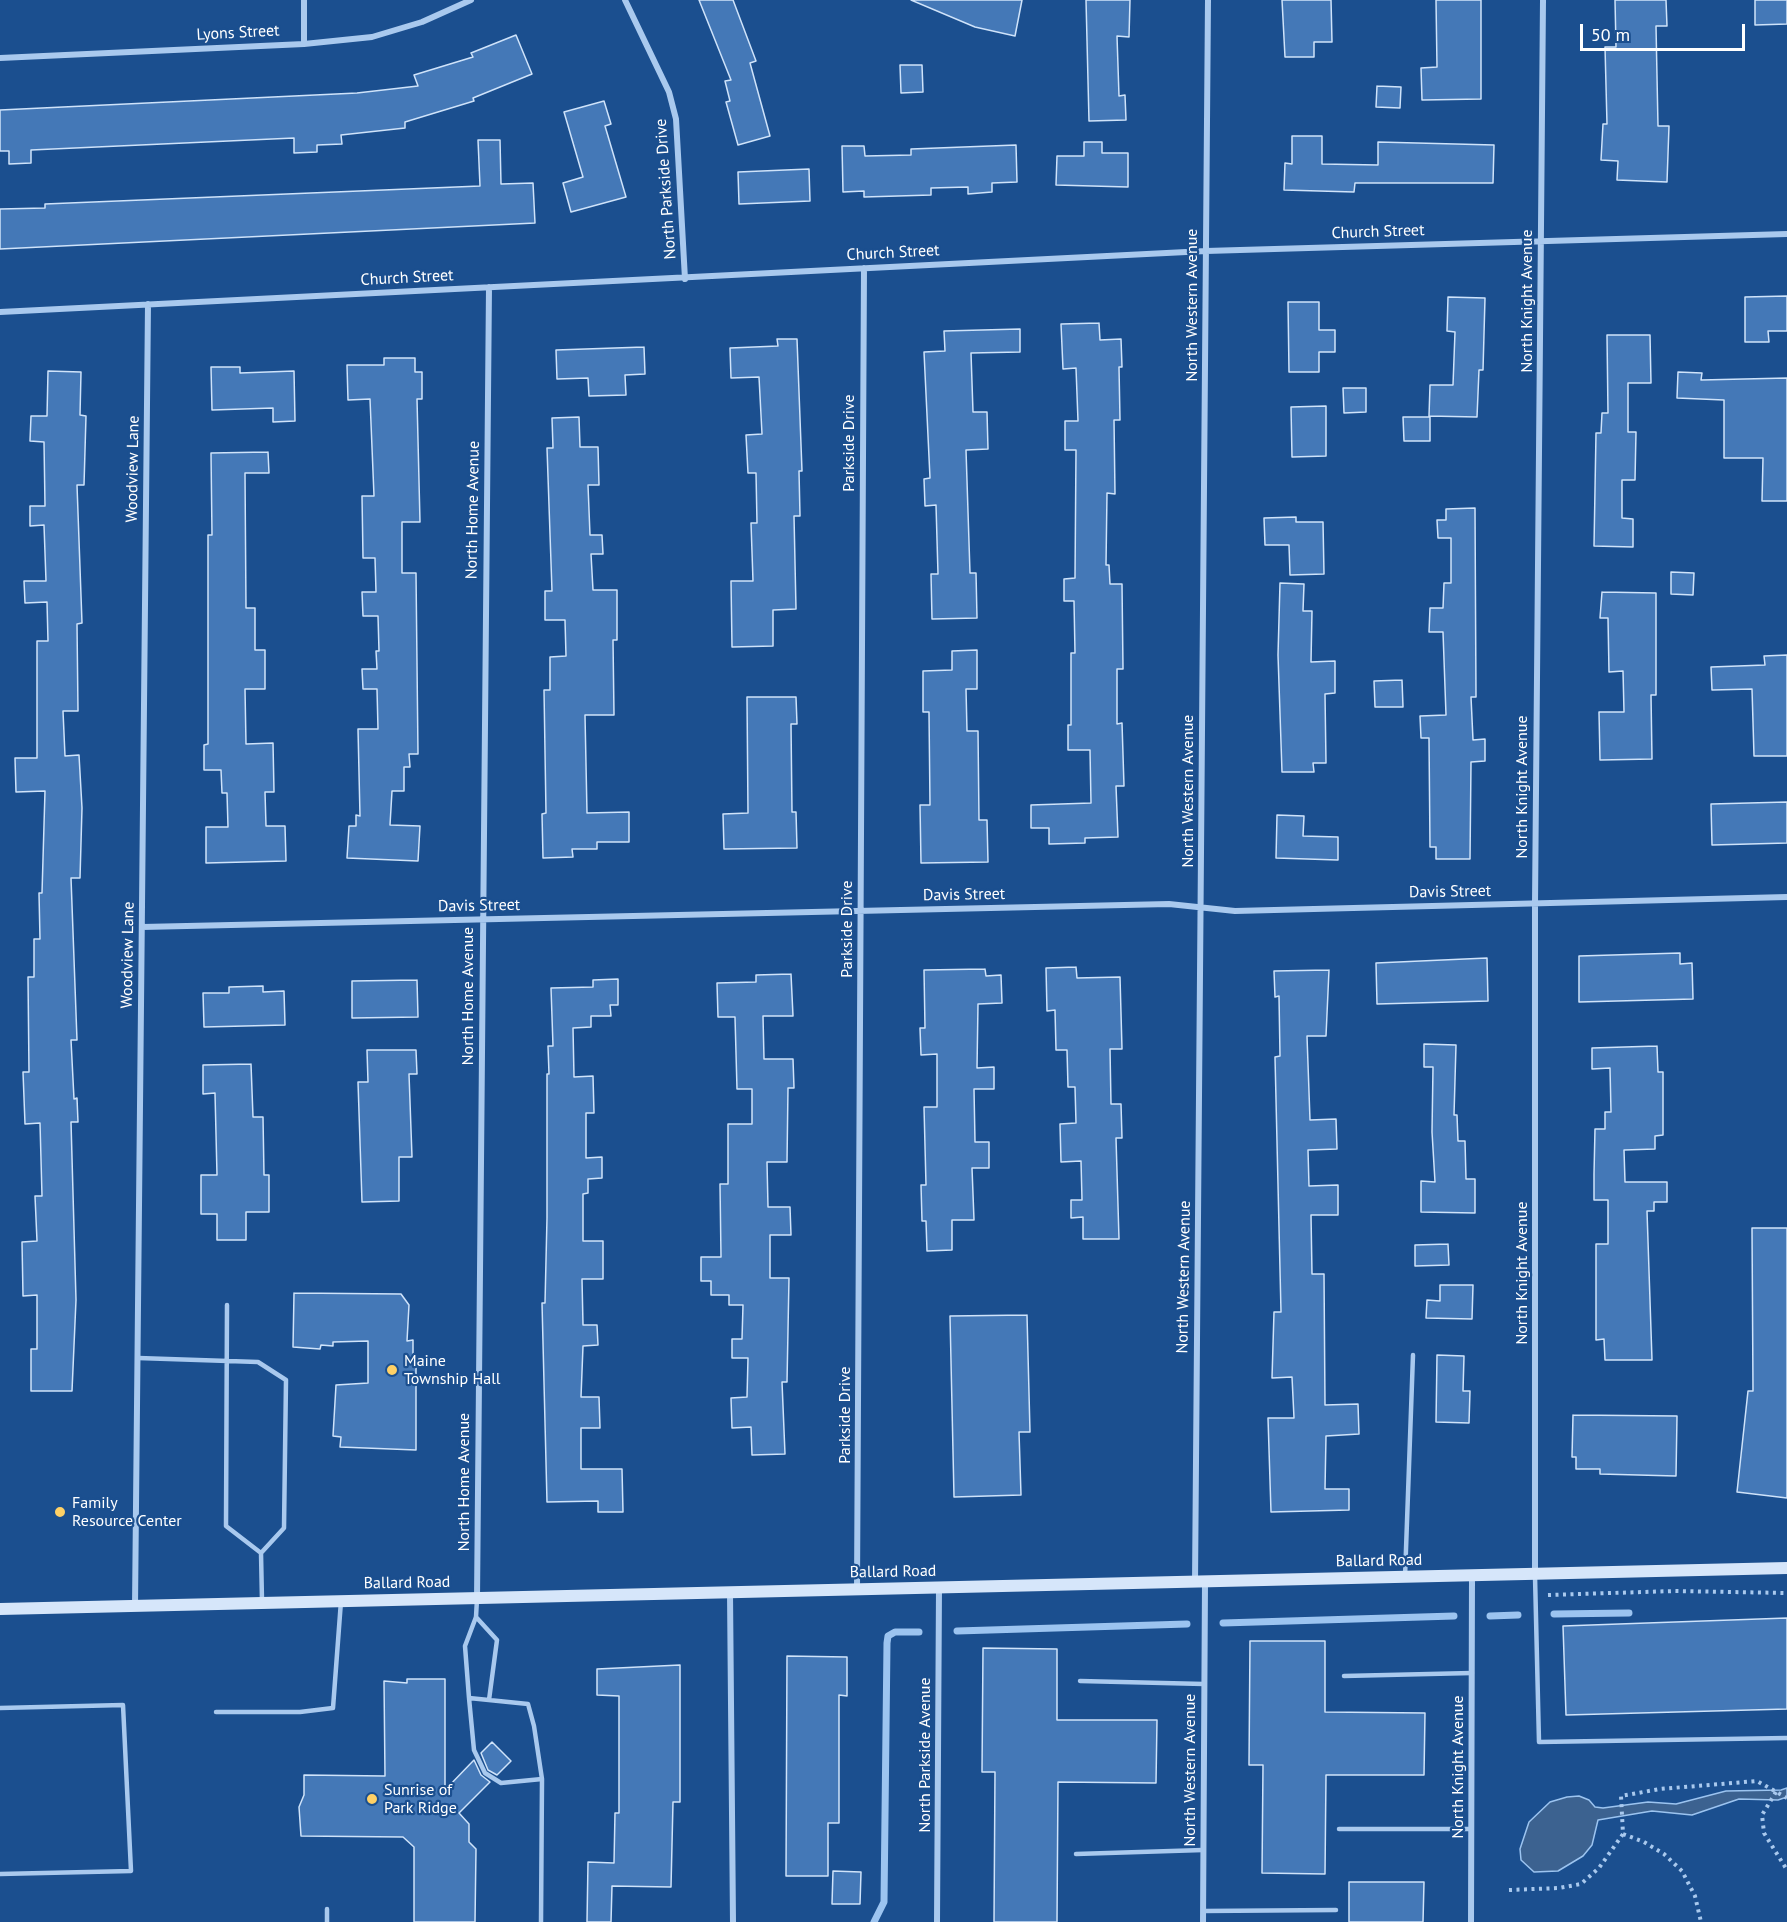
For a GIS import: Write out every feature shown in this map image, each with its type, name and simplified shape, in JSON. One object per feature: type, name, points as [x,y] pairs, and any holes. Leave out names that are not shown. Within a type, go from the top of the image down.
[{"type":"street","points":[[304,0],[304,44]]},
{"type":"street","name":"Lyons Street","points":[[0,58],[304,44],[372,37],[422,22],[471,0]]},
{"type":"street","name":"North Parkside Drive","points":[[626,0],[669,92],[676,119],[685,279]]},
{"type":"street","name":"North Western Avenue","points":[[1203,1922],[1204,1684],[1200,1582],[1200,907],[1208,0]]},
{"type":"street","name":"North Knight Avenue","points":[[1535,1574],[1535,903],[1543,0]]},
{"type":"street","name":"Church Street","points":[[0,312],[1206,251],[1787,234]]},
{"type":"street","name":"Parkside Drive","points":[[857,1589],[864,268]]},
{"type":"street","name":"North Home Avenue","points":[[477,1598],[489,287]]},
{"type":"street","name":"Woodview Lane","points":[[135,1606],[148,304]]},
{"type":"street","name":"Davis Street","points":[[142,927],[1169,904],[1235,911],[1787,897]]},
{"type":"street","name":"Ballard Road","points":[[0,1609],[1787,1568]]},
{"type":"street","name":"North Knight Avenue","points":[[1471,1922],[1472,1575]]},
{"type":"street","name":"North Parkside Avenue","points":[[937,1922],[939,1588]]},
{"type":"street","points":[[730,1592],[734,1922]]},
{"type":"lane","points":[[227,1305],[226,1526],[261,1552]]},
{"type":"lane","points":[[1405,1577],[1413,1355]]},
{"type":"lane","points":[[138,1358],[258,1362],[286,1380],[284,1528],[261,1552],[262,1603]]},
{"type":"lane","points":[[1535,1574],[1539,1742],[1787,1738]]},
{"type":"lane","points":[[477,1598],[476,1617],[465,1646],[474,1750],[485,1773],[501,1783],[542,1779]]},
{"type":"lane","points":[[216,1712],[300,1712],[333,1708],[341,1601]]},
{"type":"lane","points":[[476,1617],[497,1640],[489,1700]]},
{"type":"lane","points":[[1344,1676],[1472,1672]]},
{"type":"lane","points":[[1080,1681],[1204,1684]]},
{"type":"lane","points":[[469,1698],[528,1704],[542,1779],[541,1922]]},
{"type":"lane","points":[[0,1708],[123,1705],[131,1871],[0,1874]]},
{"type":"lane","points":[[1339,1829],[1471,1829]]},
{"type":"lane","points":[[1077,1854],[1203,1850]]},
{"type":"lane","points":[[327,1909],[327,1922]]},
{"type":"lane","points":[[1203,1911],[1336,1910]]},
{"type":"path","points":[[1546,1596],[1675,1591],[1787,1593]]},
{"type":"path","points":[[1509,1890],[1559,1888],[1581,1884],[1599,1868],[1623,1834],[1621,1796],[1756,1781],[1787,1798]]},
{"type":"path","points":[[1776,1792],[1762,1815],[1764,1833],[1787,1870]]},
{"type":"path","points":[[1623,1834],[1654,1848],[1682,1871],[1695,1896],[1701,1922]]},
{"type":"water","points":[[1787,1788],[1787,1797],[1778,1800],[1739,1799],[1692,1815],[1652,1811],[1598,1820],[1592,1845],[1583,1856],[1558,1871],[1534,1872],[1521,1860],[1520,1849],[1529,1822],[1550,1802],[1567,1797],[1579,1796],[1589,1800],[1595,1807],[1603,1808],[1648,1802],[1676,1804],[1726,1791]]},
{"type":"building","points":[[699,0],[733,0],[756,61],[750,63],[770,136],[738,145],[726,102],[730,101],[725,81],[731,80]]},
{"type":"building","points":[[911,0],[1022,0],[1015,36],[975,27]]},
{"type":"building","points":[[1086,0],[1130,0],[1129,37],[1117,36],[1119,96],[1125,95],[1126,120],[1089,121]]},
{"type":"building","points":[[1282,0],[1331,0],[1332,42],[1314,42],[1314,57],[1285,57]]},
{"type":"building","points":[[1436,0],[1481,0],[1481,99],[1422,100],[1421,68],[1437,67]]},
{"type":"building","points":[[1615,0],[1666,0],[1667,26],[1656,26],[1658,126],[1669,126],[1667,182],[1617,180],[1618,161],[1601,160],[1603,124],[1607,124],[1605,47],[1616,47]]},
{"type":"building","points":[[1755,0],[1787,0],[1787,24],[1755,25]]},
{"type":"building","points":[[516,35],[532,74],[473,98],[474,101],[405,122],[405,128],[341,135],[342,144],[317,145],[317,152],[294,153],[294,138],[31,150],[31,163],[9,164],[9,151],[0,151],[0,110],[357,93],[418,86],[414,75],[473,57],[471,53]]},
{"type":"building","points":[[900,65],[922,65],[923,92],[901,93]]},
{"type":"building","points":[[1377,86],[1401,87],[1400,108],[1376,107]]},
{"type":"building","points":[[604,101],[611,124],[605,126],[626,197],[571,212],[563,183],[583,177],[564,112]]},
{"type":"building","points":[[1292,136],[1322,136],[1322,164],[1378,165],[1378,142],[1494,145],[1493,183],[1355,183],[1354,192],[1284,190],[1285,163],[1292,164]]},
{"type":"building","points":[[478,140],[500,140],[501,184],[533,183],[535,223],[0,249],[0,209],[45,208],[45,204],[480,186]]},
{"type":"building","points":[[1084,142],[1102,142],[1102,153],[1128,153],[1128,187],[1056,185],[1057,156],[1084,156]]},
{"type":"building","points":[[1016,145],[1017,182],[992,183],[992,192],[968,194],[968,187],[931,188],[931,195],[864,197],[864,191],[843,192],[842,146],[864,146],[865,156],[911,155],[911,149]]},
{"type":"building","points":[[809,169],[810,201],[739,204],[738,172]]},
{"type":"building","points":[[1787,296],[1787,331],[1768,331],[1769,342],[1745,342],[1745,297]]},
{"type":"building","points":[[1448,297],[1485,298],[1483,370],[1479,370],[1477,417],[1429,416],[1430,385],[1453,385],[1455,332],[1447,331]]},
{"type":"building","points":[[1288,302],[1319,302],[1319,330],[1335,330],[1335,352],[1319,352],[1319,372],[1289,372]]},
{"type":"building","points":[[1099,323],[1100,340],[1121,339],[1120,420],[1114,420],[1115,494],[1107,493],[1106,565],[1109,565],[1110,584],[1122,584],[1123,669],[1117,669],[1117,724],[1122,723],[1124,786],[1116,786],[1118,837],[1085,838],[1085,843],[1049,844],[1049,828],[1031,828],[1031,805],[1091,803],[1090,750],[1068,750],[1068,725],[1071,725],[1071,653],[1075,653],[1074,601],[1064,601],[1064,579],[1075,578],[1076,450],[1065,450],[1065,421],[1078,421],[1076,368],[1063,369],[1061,324]]},
{"type":"building","points":[[1020,329],[1020,352],[971,353],[973,412],[987,412],[988,449],[966,450],[970,573],[976,573],[977,618],[932,619],[931,574],[938,574],[936,505],[925,506],[924,479],[930,478],[924,352],[945,351],[944,331]]},
{"type":"building","points":[[1607,335],[1650,335],[1651,383],[1628,383],[1628,432],[1636,432],[1635,480],[1622,480],[1622,518],[1633,519],[1633,547],[1594,546],[1596,433],[1601,433],[1602,413],[1608,413]]},
{"type":"building","points":[[777,339],[797,339],[802,471],[799,471],[800,516],[794,516],[796,609],[773,610],[773,646],[732,647],[731,581],[753,581],[751,523],[757,523],[756,473],[748,473],[746,435],[762,434],[759,377],[731,378],[730,348],[778,346]]},
{"type":"building","points":[[644,347],[645,374],[625,375],[626,395],[589,396],[588,378],[557,379],[556,350]]},
{"type":"building","points":[[384,358],[415,358],[415,372],[422,372],[422,399],[417,399],[420,522],[402,522],[402,573],[416,573],[418,754],[409,754],[410,767],[404,767],[404,791],[392,791],[390,825],[420,826],[418,861],[347,858],[349,826],[356,826],[356,815],[360,816],[358,729],[378,729],[377,689],[363,689],[362,669],[377,669],[376,651],[379,651],[378,616],[363,616],[362,592],[376,592],[375,558],[363,558],[362,496],[374,496],[370,399],[348,400],[347,365],[384,365]]},
{"type":"building","points":[[211,367],[240,367],[240,373],[294,371],[295,421],[273,422],[273,408],[212,410]]},
{"type":"building","points":[[48,371],[81,372],[80,415],[86,416],[84,485],[77,485],[82,623],[77,624],[78,711],[63,711],[65,756],[79,755],[82,808],[80,878],[71,878],[77,1040],[71,1040],[74,1099],[77,1098],[78,1122],[71,1122],[76,1300],[72,1391],[31,1391],[31,1349],[37,1349],[37,1295],[23,1296],[22,1242],[37,1241],[35,1196],[42,1196],[40,1123],[25,1124],[23,1072],[29,1072],[28,977],[34,977],[34,939],[40,939],[39,893],[42,893],[45,791],[16,792],[15,758],[37,758],[37,641],[48,641],[47,602],[25,603],[24,581],[46,581],[44,525],[30,526],[30,506],[45,506],[44,442],[30,441],[31,416],[47,416]]},
{"type":"building","points":[[1678,372],[1702,373],[1701,380],[1787,378],[1787,501],[1762,501],[1763,458],[1724,458],[1724,400],[1677,398]]},
{"type":"building","points":[[1343,388],[1366,388],[1366,412],[1344,413]]},
{"type":"building","points":[[1326,406],[1326,456],[1292,457],[1291,407]]},
{"type":"building","points":[[579,417],[580,447],[598,447],[599,485],[588,485],[590,535],[602,535],[603,554],[591,554],[593,590],[617,590],[617,640],[613,640],[614,715],[585,715],[587,813],[629,812],[629,842],[597,842],[597,849],[572,849],[573,857],[543,858],[542,814],[546,813],[544,690],[550,690],[550,657],[566,656],[565,620],[545,620],[545,591],[552,591],[547,448],[553,448],[552,418]]},
{"type":"building","points":[[1403,417],[1430,417],[1430,441],[1404,441]]},
{"type":"building","points":[[268,452],[269,473],[245,473],[246,608],[255,608],[255,650],[265,650],[265,689],[245,689],[246,744],[273,743],[274,792],[265,792],[266,826],[285,826],[286,861],[206,863],[206,827],[228,827],[227,793],[222,793],[221,770],[204,770],[204,745],[208,744],[208,535],[212,535],[211,453]]},
{"type":"building","points":[[1475,508],[1476,697],[1471,697],[1473,740],[1485,739],[1485,761],[1471,762],[1470,859],[1436,859],[1436,847],[1430,847],[1429,738],[1421,738],[1420,716],[1446,715],[1443,632],[1429,632],[1430,608],[1443,608],[1444,583],[1451,583],[1451,538],[1438,538],[1437,520],[1446,520],[1446,509]]},
{"type":"building","points":[[1296,517],[1296,522],[1323,522],[1324,574],[1290,575],[1289,545],[1265,545],[1264,518]]},
{"type":"building","points":[[1671,572],[1694,573],[1693,595],[1671,594]]},
{"type":"building","points":[[1280,583],[1304,584],[1303,611],[1312,611],[1311,662],[1335,661],[1335,693],[1325,694],[1326,763],[1313,763],[1314,772],[1282,772],[1278,655]]},
{"type":"building","points":[[1602,592],[1656,593],[1656,695],[1651,695],[1652,759],[1600,760],[1599,712],[1624,712],[1623,671],[1609,672],[1608,618],[1600,618]]},
{"type":"building","points":[[977,650],[977,689],[966,689],[967,731],[978,731],[979,820],[987,820],[988,862],[921,863],[920,805],[930,805],[929,712],[923,712],[923,671],[952,670],[952,651]]},
{"type":"building","points":[[1787,655],[1787,756],[1754,756],[1752,689],[1712,690],[1711,667],[1765,665],[1764,656]]},
{"type":"building","points":[[1402,680],[1403,707],[1375,707],[1374,681]]},
{"type":"building","points":[[747,697],[796,697],[797,724],[791,724],[792,812],[796,812],[797,848],[724,849],[723,814],[748,813]]},
{"type":"building","points":[[1787,802],[1787,843],[1712,845],[1711,804]]},
{"type":"building","points":[[1277,815],[1304,816],[1303,836],[1338,837],[1338,860],[1276,858]]},
{"type":"building","points":[[1680,953],[1680,964],[1692,963],[1693,999],[1579,1002],[1579,956]]},
{"type":"building","points":[[1487,958],[1488,1001],[1377,1004],[1376,963]]},
{"type":"building","points":[[1076,967],[1077,978],[1120,977],[1122,1049],[1110,1049],[1111,1104],[1121,1104],[1122,1138],[1116,1138],[1119,1239],[1083,1239],[1083,1217],[1071,1218],[1071,1200],[1082,1200],[1081,1161],[1061,1162],[1060,1124],[1076,1123],[1075,1087],[1068,1087],[1067,1050],[1056,1050],[1055,1010],[1047,1011],[1046,968]]},
{"type":"building","points":[[985,969],[986,976],[1001,975],[1002,1003],[978,1004],[977,1068],[994,1067],[994,1089],[974,1089],[975,1142],[989,1142],[989,1168],[972,1168],[974,1220],[952,1220],[952,1250],[927,1251],[926,1221],[922,1221],[921,1185],[926,1185],[924,1107],[937,1107],[937,1054],[921,1055],[920,1028],[925,1028],[924,970]]},
{"type":"building","points":[[1329,970],[1326,1036],[1307,1036],[1310,1120],[1336,1119],[1337,1149],[1308,1150],[1309,1186],[1338,1185],[1338,1215],[1311,1215],[1312,1274],[1324,1274],[1325,1405],[1358,1404],[1359,1434],[1326,1436],[1325,1489],[1349,1489],[1349,1510],[1271,1512],[1268,1418],[1294,1418],[1292,1377],[1272,1378],[1274,1312],[1281,1312],[1275,1057],[1280,1056],[1279,996],[1275,997],[1274,971]]},
{"type":"building","points":[[791,974],[793,1016],[763,1016],[764,1059],[793,1059],[794,1088],[788,1088],[787,1162],[767,1162],[768,1207],[790,1207],[791,1235],[770,1235],[770,1278],[789,1278],[787,1382],[782,1382],[785,1454],[752,1455],[751,1427],[732,1428],[731,1398],[747,1397],[748,1358],[732,1358],[732,1339],[742,1339],[743,1305],[729,1305],[729,1295],[711,1295],[711,1281],[701,1281],[701,1257],[721,1257],[720,1184],[728,1184],[728,1124],[752,1124],[752,1089],[737,1089],[735,1017],[718,1017],[717,983],[756,982],[756,975]]},
{"type":"building","points":[[618,979],[618,1005],[610,1005],[611,1016],[591,1016],[591,1027],[573,1028],[574,1077],[593,1076],[594,1113],[586,1113],[586,1158],[602,1157],[602,1178],[588,1179],[588,1193],[583,1194],[583,1241],[603,1241],[603,1279],[582,1279],[583,1325],[597,1325],[598,1345],[583,1346],[581,1397],[599,1397],[600,1428],[581,1428],[581,1469],[622,1469],[623,1512],[598,1512],[598,1501],[547,1502],[542,1303],[545,1303],[547,1218],[548,1046],[553,1046],[551,988],[593,987],[593,980]]},
{"type":"building","points":[[417,980],[418,1017],[352,1018],[352,981]]},
{"type":"building","points":[[263,986],[263,992],[284,991],[285,1025],[204,1027],[203,993],[229,993],[229,987]]},
{"type":"building","points":[[1424,1044],[1456,1045],[1454,1115],[1457,1115],[1458,1141],[1465,1141],[1466,1179],[1475,1179],[1475,1213],[1421,1212],[1421,1181],[1435,1182],[1432,1132],[1433,1067],[1424,1067]]},
{"type":"building","points":[[1657,1046],[1658,1072],[1663,1072],[1663,1135],[1655,1136],[1655,1149],[1624,1150],[1625,1182],[1667,1182],[1667,1202],[1654,1202],[1654,1211],[1647,1211],[1652,1360],[1605,1360],[1604,1339],[1596,1340],[1596,1244],[1608,1244],[1608,1200],[1594,1200],[1594,1174],[1595,1129],[1605,1129],[1605,1112],[1611,1112],[1610,1068],[1592,1069],[1592,1048]]},
{"type":"building","points":[[367,1050],[416,1050],[417,1074],[409,1074],[412,1157],[399,1157],[399,1201],[362,1202],[358,1082],[368,1082]]},
{"type":"building","points":[[251,1064],[253,1117],[263,1117],[264,1175],[269,1175],[269,1212],[246,1212],[246,1240],[217,1240],[217,1214],[201,1214],[201,1175],[217,1175],[215,1093],[203,1094],[203,1065]]},
{"type":"building","points":[[1752,1228],[1787,1228],[1787,1498],[1737,1492],[1748,1391],[1753,1391]]},
{"type":"building","points":[[1448,1244],[1449,1265],[1415,1266],[1415,1245]]},
{"type":"building","points":[[1440,1285],[1473,1285],[1472,1319],[1426,1318],[1427,1300],[1440,1301]]},
{"type":"building","name":"Maine Township Hall","points":[[294,1293],[401,1294],[409,1305],[407,1341],[413,1340],[413,1357],[416,1357],[416,1450],[340,1447],[341,1437],[333,1436],[336,1385],[368,1383],[368,1341],[333,1342],[333,1346],[321,1345],[320,1349],[293,1347]]},
{"type":"building","points":[[1027,1315],[1030,1432],[1019,1432],[1021,1495],[954,1497],[950,1316]]},
{"type":"building","points":[[1437,1355],[1464,1356],[1463,1391],[1470,1391],[1469,1423],[1436,1422]]},
{"type":"building","points":[[1573,1415],[1677,1416],[1676,1476],[1600,1474],[1600,1469],[1576,1469],[1576,1457],[1572,1457]]},
{"type":"building","points":[[1787,1618],[1787,1709],[1566,1715],[1563,1626]]},
{"type":"building","points":[[1250,1641],[1325,1641],[1325,1712],[1425,1713],[1424,1775],[1326,1775],[1325,1874],[1262,1873],[1263,1765],[1249,1765]]},
{"type":"building","points":[[983,1648],[1057,1649],[1057,1720],[1157,1720],[1156,1783],[1058,1782],[1057,1922],[994,1922],[995,1772],[982,1772]]},
{"type":"building","points":[[787,1656],[847,1657],[847,1696],[839,1695],[839,1823],[828,1823],[828,1876],[786,1876]]},
{"type":"building","points":[[680,1665],[680,1802],[673,1802],[671,1887],[612,1886],[611,1922],[587,1922],[588,1862],[614,1863],[615,1813],[619,1813],[619,1696],[597,1695],[597,1669]]},
{"type":"building","name":"Sunrise of Park Ridge","points":[[407,1679],[445,1679],[445,1790],[474,1760],[481,1775],[490,1782],[459,1813],[469,1824],[469,1842],[476,1849],[475,1922],[414,1922],[414,1847],[403,1837],[301,1836],[299,1807],[304,1795],[304,1775],[385,1776],[384,1681],[407,1683]]},
{"type":"building","points":[[492,1742],[511,1761],[497,1775],[488,1770],[481,1753]]},
{"type":"building","points":[[833,1871],[861,1872],[860,1904],[832,1904]]},
{"type":"building","points":[[1349,1882],[1424,1882],[1423,1922],[1349,1922]]},
{"type":"waterway","points":[[1554,1614],[1629,1613]]},
{"type":"waterway","points":[[1490,1616],[1518,1615]]},
{"type":"waterway","points":[[1223,1623],[1454,1616]]},
{"type":"waterway","points":[[957,1631],[1187,1624]]},
{"type":"waterway","points":[[874,1922],[884,1902],[888,1636],[895,1632],[919,1632]]},
{"type":"place","name":"Maine Township Hall","points":[[392,1370]]},
{"type":"place","name":"Family Resource Center","points":[[60,1512]]},
{"type":"place","name":"Sunrise of Park Ridge","points":[[372,1799]]}]
